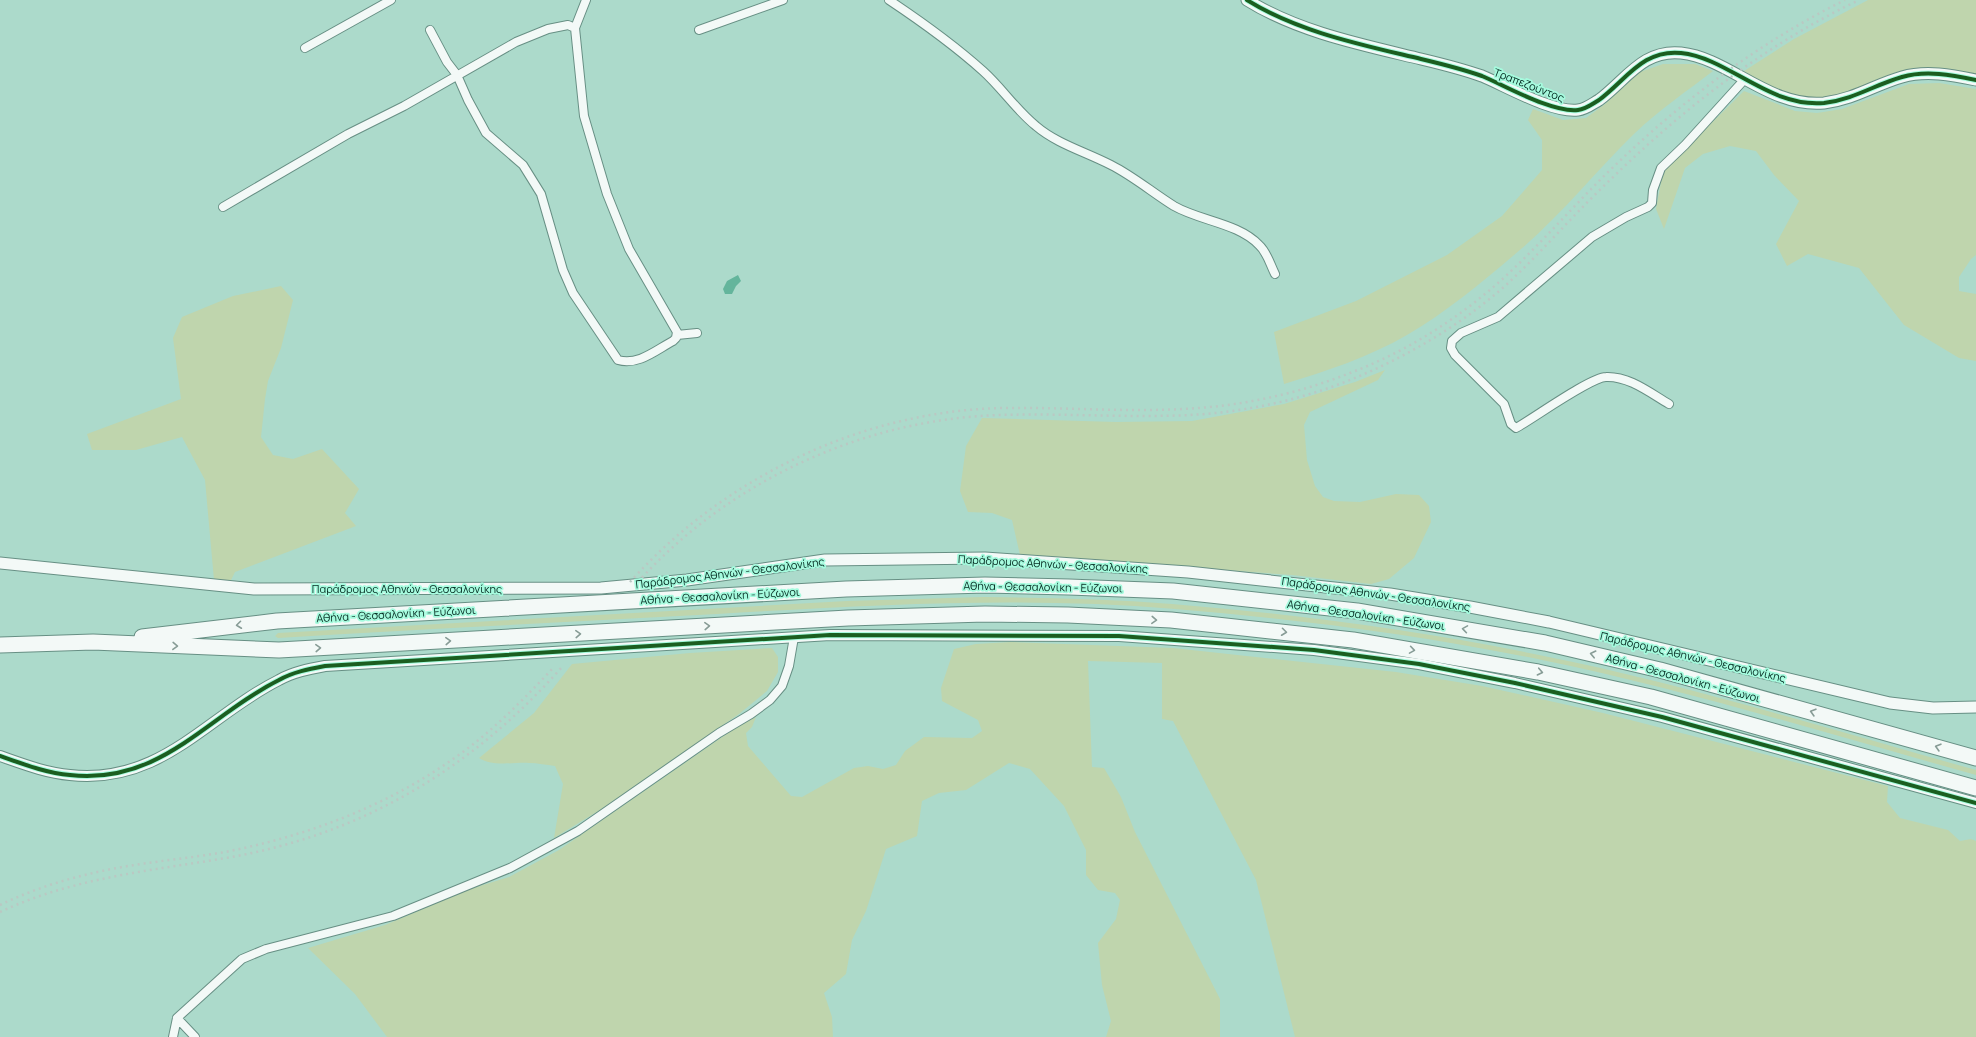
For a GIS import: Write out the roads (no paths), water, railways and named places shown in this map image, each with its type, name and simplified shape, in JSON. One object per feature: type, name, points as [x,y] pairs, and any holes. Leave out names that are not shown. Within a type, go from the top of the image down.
[{"type":"highway","name":"Αθήνα - Θεσσαλονίκη - Εύζωνοι","points":[[94,642],[277,621],[846,589],[992,585],[1069,586],[1173,591],[1357,611],[1545,643],[1660,670],[1976,758]]},
{"type":"highway","name":"Αθήνα - Θεσσαλονίκη - Εύζωνοι","points":[[0,645],[94,642],[279,650],[856,618],[985,614],[1171,620],[1353,640],[1538,672],[1651,697],[1976,788]]},
{"type":"main road","name":"Τραπεζούντος","points":[[1247,0],[1268,13],[1297,25],[1391,52],[1462,70],[1536,100],[1566,109],[1576,110],[1590,106],[1644,61],[1660,54],[1681,53],[1706,59],[1744,80],[1779,96],[1809,103],[1824,103],[1853,97],[1902,77],[1922,74],[1976,80]]},
{"type":"main road","name":"Παράδρομος Αθηνών - Θεσσαλονίκης","points":[[0,563],[254,589],[601,588],[687,580],[825,560],[985,558],[1188,572],[1390,594],[1470,607],[1549,622],[1890,703],[1933,708],[1976,707]]},
{"type":"street","points":[[305,48],[392,0]]},
{"type":"street","points":[[430,30],[446,62],[457,75],[468,100],[486,133],[523,166],[538,189],[545,204],[563,270],[573,293],[618,360],[627,362],[636,361],[673,341],[677,335],[677,332],[629,249],[607,194],[584,116],[575,28],[586,0]]},
{"type":"street","points":[[699,30],[783,0]]},
{"type":"street","points":[[889,0],[932,29],[985,72],[1013,104],[1036,126],[1064,143],[1124,172],[1180,210],[1245,235],[1261,248],[1274,274]]},
{"type":"street","points":[[223,207],[348,134],[404,106],[532,34],[548,28],[568,25],[575,28]]},
{"type":"street","points":[[1670,404],[1628,381],[1604,377],[1590,382],[1516,428],[1511,424],[1504,404],[1455,355],[1451,348],[1452,341],[1461,333],[1498,317],[1592,237],[1626,217],[1648,207],[1652,203],[1653,190],[1661,168],[1744,80]]},
{"type":"street","points":[[677,335],[697,333]]},
{"type":"street","points":[[0,756],[52,773],[71,775],[108,775],[126,771],[148,764],[170,752],[278,680],[303,671],[325,666],[794,637],[915,634],[1119,636],[1314,650],[1419,664],[1515,683],[1662,717],[1976,802]]},
{"type":"street","points":[[173,1037],[177,1018],[242,959],[266,949],[393,916],[510,868],[578,831],[719,733],[751,714],[770,700],[782,686],[789,666],[794,637]]},
{"type":"street","points":[[177,1018],[196,1037]]},
{"type":"railway","points":[[630,582],[667,545],[708,511],[752,482],[798,457],[847,437],[898,422],[950,412],[1002,408],[1150,410],[1199,408],[1259,400],[1317,385],[1394,354],[1431,333],[1466,309],[1498,283],[1538,245],[1629,152],[1716,79],[1779,37],[1845,0]]},
{"type":"railway","points":[[638,582],[674,546],[714,514],[757,486],[802,462],[850,443],[899,429],[949,419],[1000,415],[1166,416],[1234,411],[1321,391],[1362,375],[1400,357],[1455,325],[1489,300],[1505,286],[1637,154],[1696,104],[1758,58],[1824,18],[1859,0]]},
{"type":"railway","points":[[0,905],[52,884],[74,878],[102,871],[225,852],[285,837],[344,818],[400,792],[467,749],[506,716],[554,667]]},
{"type":"railway","points":[[0,912],[27,900],[83,883],[226,858],[276,847],[323,833],[368,814],[411,792],[452,766],[491,737],[527,704],[562,667]]}]
